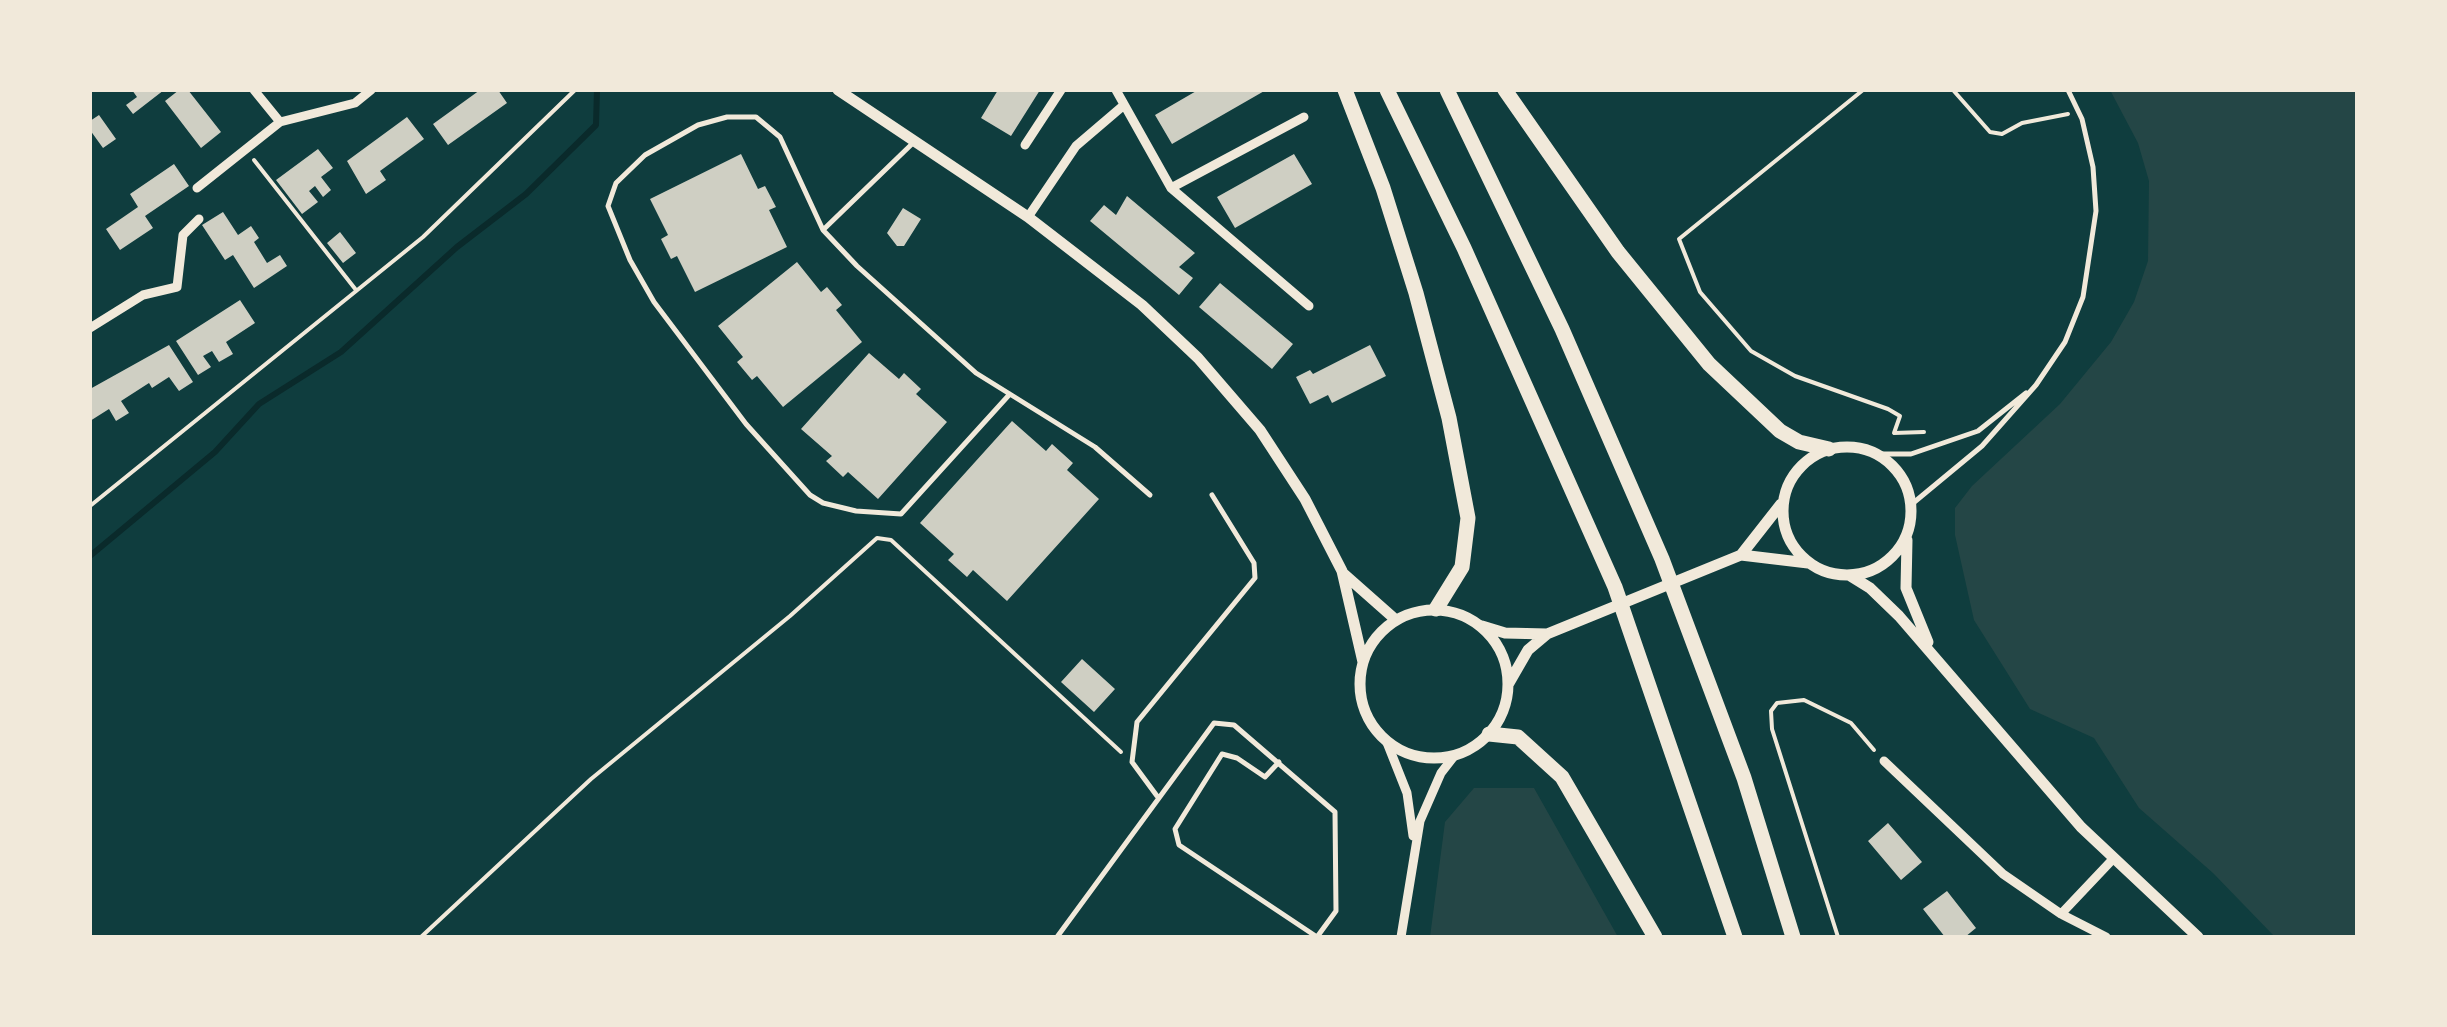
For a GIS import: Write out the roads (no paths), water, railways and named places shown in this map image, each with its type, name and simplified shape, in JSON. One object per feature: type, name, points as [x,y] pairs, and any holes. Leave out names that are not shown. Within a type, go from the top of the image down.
[{"type":"highway","points":[[1345,90],[1383,188],[1416,293],[1449,418],[1468,518],[1462,566],[1436,610]]},
{"type":"highway","points":[[1387,90],[1472,264],[1600,553],[1654,692],[1735,937]]},
{"type":"highway","points":[[1447,90],[1562,328],[1662,559],[1744,778],[1793,937]]},
{"type":"highway","points":[[1506,90],[1618,252],[1710,364],[1780,431],[1800,442],[1829,449]]},
{"type":"highway","points":[[1489,734],[1518,737],[1562,777],[1655,937]]},
{"type":"street","points":[[254,90],[280,122]]},
{"type":"street","points":[[197,188],[280,122],[356,103],[371,90]]},
{"type":"street","points":[[838,90],[1028,218],[1142,305],[1219,381],[1260,430],[1306,499],[1342,572],[1363,662]]},
{"type":"street","points":[[1025,144],[1062,90]]},
{"type":"street","points":[[1116,90],[1171,188],[1310,306]]},
{"type":"street","points":[[1028,218],[1076,146],[1124,105]]},
{"type":"street","points":[[1171,188],[1304,117]]},
{"type":"street","points":[[90,328],[144,294],[177,286],[183,235],[199,219]]},
{"type":"street","points":[[1740,555],[1784,500],[1799,468],[1829,449],[1863,448],[1878,454],[1895,466],[1912,504],[1906,588],[1933,653]]},
{"type":"street","points":[[1784,500],[1788,535],[1809,563]]},
{"type":"street","points":[[1849,575],[1884,564],[1907,536]]},
{"type":"street","points":[[1401,937],[1413,844],[1428,798],[1455,755],[1489,734],[1500,719],[1509,683],[1528,650],[1546,634],[1740,555],[1809,563],[1828,572],[1849,575],[1870,588],[1933,653],[2003,740],[2113,859],[2198,937]]},
{"type":"street","points":[[1342,572],[1396,620]]},
{"type":"street","points":[[1413,844],[1407,794],[1386,740],[1366,713],[1360,679],[1370,646],[1396,620],[1436,610],[1505,632],[1546,634]]},
{"type":"street","points":[[1477,623],[1499,650],[1509,683]]},
{"type":"street","points":[[1386,740],[1419,756],[1455,755]]},
{"type":"street","points":[[1884,761],[2003,874],[2060,914],[2106,937]]},
{"type":"street","points":[[2060,914],[2113,859]]},
{"type":"lane","points":[[1912,504],[1982,446],[2036,385],[2065,342],[2083,297],[2092,254],[2093,166],[2068,90]]},
{"type":"lane","points":[[1009,395],[902,514],[856,511],[823,502],[778,461],[683,342],[630,260],[608,206],[621,176],[656,148],[712,120],[756,118],[780,137],[824,230],[925,328],[1009,395],[1095,447],[1150,494]]},
{"type":"lane","points":[[824,230],[916,140]]},
{"type":"lane","points":[[1878,454],[1911,454],[1978,431],[2036,385]]},
{"type":"lane","points":[[1157,796],[1132,762],[1137,722],[1255,578],[1254,563],[1212,495]]},
{"type":"lane","points":[[1057,937],[1214,723],[1234,725],[1279,762],[1335,812],[1336,911],[1317,937],[1179,844],[1175,829],[1222,754],[1237,758],[1265,777],[1279,762]]},
{"type":"waterway","points":[[90,556],[215,452],[259,404],[341,352],[457,247],[526,194],[596,125],[597,90]]}]
